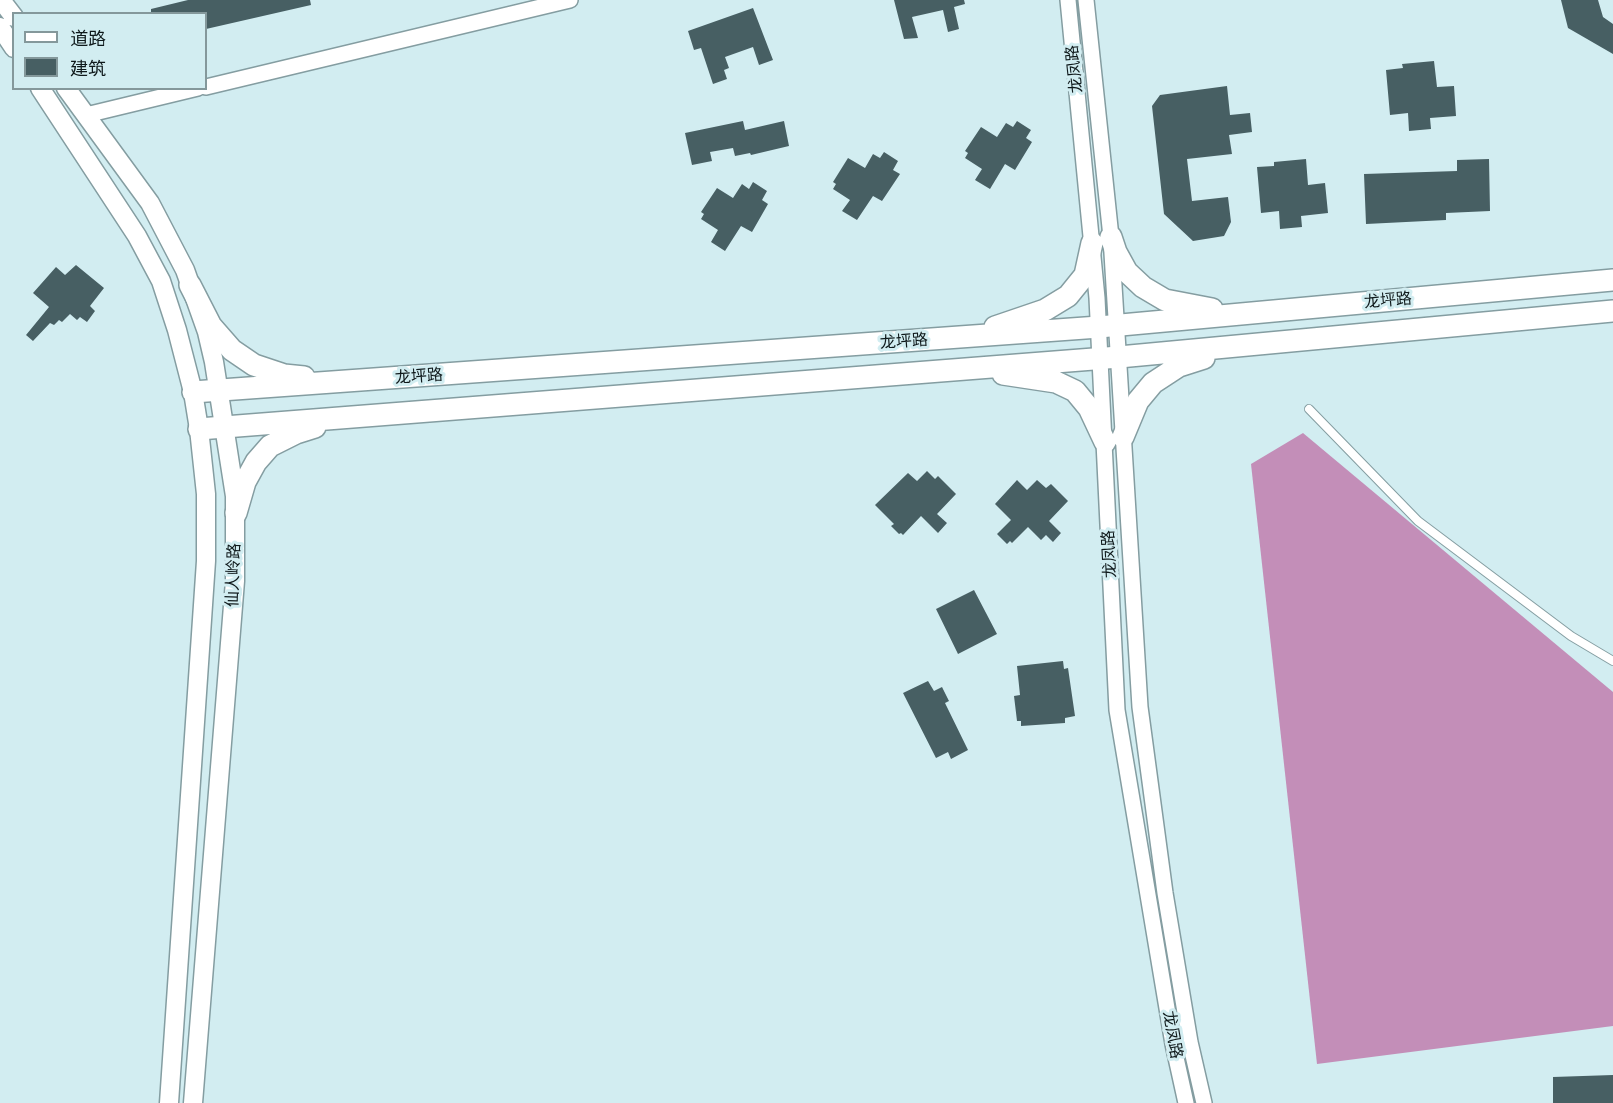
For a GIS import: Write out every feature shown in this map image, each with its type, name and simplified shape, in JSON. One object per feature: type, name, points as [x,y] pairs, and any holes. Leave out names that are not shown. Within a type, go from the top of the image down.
[{"type":"main road","points":[[960,338],[1045,310],[1068,296],[1085,275],[1101,240],[1116,252],[1127,272],[1143,287],[1165,300],[1236,314]]},
{"type":"main road","name":"龙坪路","points":[[194,392],[960,338],[1613,280]]},
{"type":"main road","points":[[190,285],[211,326],[232,350],[254,365],[284,375],[346,382]]},
{"type":"main road","name":"龙坪路","points":[[199,429],[1243,346],[1613,311]]},
{"type":"main road","points":[[964,369],[1056,382],[1075,391],[1114,439],[1138,401],[1154,383],[1179,366],[1243,346]]},
{"type":"main road","points":[[236,513],[245,482],[256,462],[270,446],[296,433],[349,417]]},
{"type":"street","points":[[1,0],[12,14]]},
{"type":"street","points":[[207,87],[570,0]]},
{"type":"street","name":"龙凤路","points":[[1068,0],[1101,240]]},
{"type":"street","name":"龙凤路","points":[[1086,0],[1114,439],[1117,710],[1185,1103]]},
{"type":"street","points":[[0,27],[12,45]]},
{"type":"street","name":"仙人岭路","points":[[41,90],[137,236],[161,281],[194,392],[199,429],[206,494],[206,561],[169,1103]]},
{"type":"street","name":"仙人岭路","points":[[67,90],[150,203],[190,285],[207,332],[219,391],[236,513],[235,581],[193,1103]]},
{"type":"street","points":[[86,115],[190,90]]},
{"type":"street","name":"龙凤路","points":[[1114,439],[1140,707],[1165,893],[1190,1042],[1204,1103]]},
{"type":"lane","points":[[1309,409],[1418,521],[1571,636],[1613,661]]},
{"type":"shaded area","points":[[1303,433],[1613,692],[1613,1026],[1317,1064],[1251,464]]},
{"type":"building","points":[[188,0],[310,0],[311,5],[207,29],[207,12],[151,12],[151,9]]},
{"type":"building","points":[[894,0],[964,0],[965,4],[954,7],[959,29],[948,32],[943,10],[912,17],[918,38],[904,39]]},
{"type":"building","points":[[1561,0],[1598,0],[1603,17],[1613,24],[1613,54],[1568,28]]},
{"type":"building","points":[[753,8],[773,60],[759,65],[753,47],[725,57],[729,68],[724,70],[727,79],[713,84],[701,48],[694,50],[688,31]]},
{"type":"building","points":[[1434,61],[1437,87],[1454,86],[1456,116],[1430,118],[1431,129],[1409,131],[1408,113],[1390,115],[1386,70],[1403,68],[1402,64]]},
{"type":"building","points":[[1227,86],[1230,115],[1250,113],[1252,132],[1229,135],[1232,154],[1187,159],[1192,201],[1228,197],[1231,222],[1224,236],[1193,241],[1164,214],[1152,106],[1160,95]]},
{"type":"building","points":[[743,121],[745,130],[784,121],[789,146],[751,155],[750,153],[735,156],[733,148],[710,152],[712,161],[692,165],[685,133]]},
{"type":"building","points":[[1017,121],[1031,130],[1026,138],[1032,142],[1015,170],[1005,164],[990,189],[975,180],[982,169],[965,158],[968,153],[965,151],[981,127],[997,137],[1006,123],[1013,127]]},
{"type":"building","points":[[884,152],[898,161],[893,170],[900,174],[882,201],[873,196],[857,220],[842,211],[850,200],[833,189],[836,184],[833,182],[848,158],[865,168],[873,154],[880,158]]},
{"type":"building","points":[[1306,159],[1308,185],[1325,183],[1328,213],[1301,216],[1302,227],[1280,229],[1279,211],[1261,213],[1257,167],[1274,166],[1274,162]]},
{"type":"building","points":[[1489,159],[1490,211],[1446,213],[1446,220],[1366,224],[1364,174],[1457,171],[1457,160]]},
{"type":"building","points":[[753,182],[767,191],[762,200],[768,204],[752,232],[741,226],[725,251],[711,242],[718,230],[701,219],[704,214],[701,212],[717,188],[733,198],[742,184],[749,189]]},
{"type":"building","points":[[76,265],[104,288],[90,306],[95,311],[87,322],[80,317],[77,320],[70,314],[62,322],[59,320],[54,325],[50,323],[33,341],[26,335],[49,307],[33,293],[56,267],[65,275]]},
{"type":"building","points":[[927,471],[935,479],[938,476],[956,494],[937,514],[947,523],[938,533],[921,516],[903,535],[899,534],[891,526],[894,524],[875,505],[908,473],[917,481]]},
{"type":"building","points":[[1017,480],[1027,490],[1037,480],[1046,488],[1051,484],[1068,501],[1049,521],[1061,533],[1053,542],[1046,535],[1041,540],[1028,527],[1012,543],[1010,541],[1007,544],[997,534],[1011,520],[995,504]]},
{"type":"building","points":[[974,590],[997,634],[958,654],[936,609]]},
{"type":"building","points":[[1063,661],[1064,669],[1068,668],[1075,716],[1065,718],[1065,723],[1021,726],[1021,721],[1017,721],[1014,696],[1020,695],[1017,666]]},
{"type":"building","points":[[928,681],[934,691],[942,687],[949,701],[945,703],[968,750],[951,759],[948,752],[936,758],[903,693]]},
{"type":"building","points":[[1613,1075],[1613,1103],[1553,1103],[1553,1077]]}]
